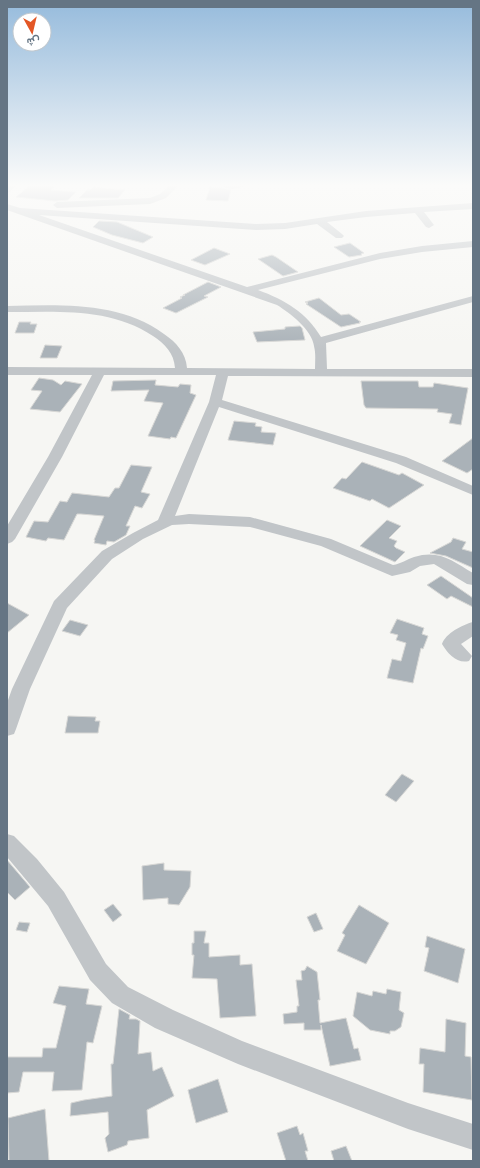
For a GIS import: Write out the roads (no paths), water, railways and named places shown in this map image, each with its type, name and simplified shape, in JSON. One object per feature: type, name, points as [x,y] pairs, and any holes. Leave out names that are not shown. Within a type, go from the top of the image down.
[{"type":"street","points":[[104,241],[275,300],[298,313],[308,323],[319,343],[321,372]]},
{"type":"street","points":[[247,290],[380,256],[422,248],[473,244]]},
{"type":"street","points":[[319,343],[324,340],[473,299]]},
{"type":"street","points":[[7,309],[93,310],[122,316],[146,326],[164,338],[178,353],[181,372]]},
{"type":"street","points":[[7,371],[473,373]]},
{"type":"street","points":[[7,539],[55,457],[100,372]]},
{"type":"street","points":[[164,524],[215,402],[223,372]]},
{"type":"street","points":[[460,373],[473,380]]},
{"type":"street","points":[[215,402],[401,460],[473,491]]},
{"type":"street","points":[[7,729],[21,689],[60,605],[107,555],[138,536],[169,522],[189,519],[250,522],[326,542],[392,571],[404,568],[416,561],[434,559],[440,560],[473,580]]},
{"type":"street","points":[[463,656],[451,644],[452,641],[473,628]]},
{"type":"street","points":[[7,843],[29,866],[56,899],[98,972],[120,995],[164,1019],[238,1052],[408,1116],[473,1137]]}]
